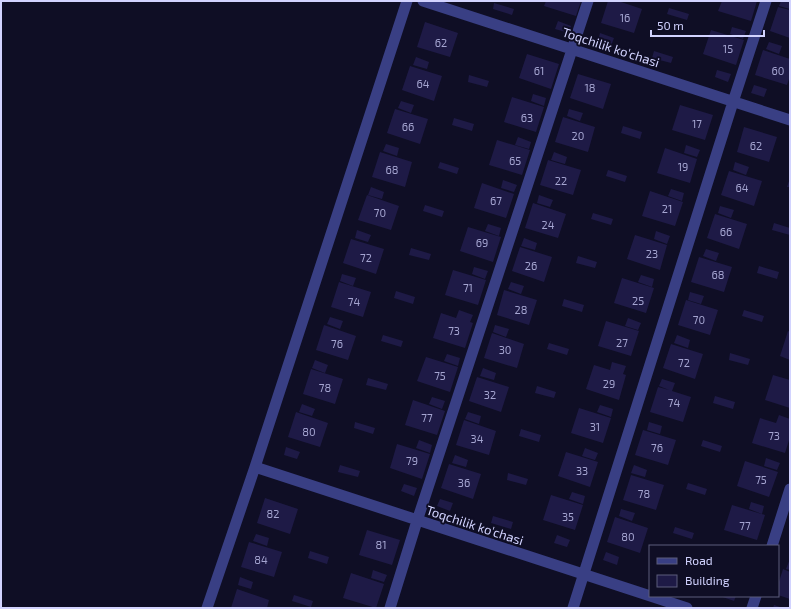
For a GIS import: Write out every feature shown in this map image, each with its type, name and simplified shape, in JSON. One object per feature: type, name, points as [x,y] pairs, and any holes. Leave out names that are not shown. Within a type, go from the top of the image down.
[{"type":"street","points":[[207,608],[255,467],[407,1]]},
{"type":"street","name":"Toqchilik ko'chasi","points":[[423,1],[790,120]]},
{"type":"street","points":[[390,608],[417,521],[588,1]]},
{"type":"street","points":[[573,608],[766,1]]},
{"type":"street","name":"Toqchilik ko'chasi","points":[[255,467],[649,596]]},
{"type":"street","points":[[772,545],[790,489]]},
{"type":"street","name":"Toqchilik ko'chasi","points":[[652,597],[687,608]]},
{"type":"street","points":[[752,608],[756,597]]},
{"type":"building","points":[[546,1],[581,1],[576,16],[544,6]]},
{"type":"building","points":[[608,1],[618,1],[642,9],[634,33],[601,23]]},
{"type":"building","points":[[722,1],[757,1],[751,21],[718,11]]},
{"type":"building","points":[[781,1],[790,1],[790,9],[779,6]]},
{"type":"building","points":[[494,3],[514,9],[512,15],[493,9]]},
{"type":"building","points":[[778,7],[790,10],[790,38],[770,31]]},
{"type":"building","points":[[669,8],[689,14],[687,20],[667,14]]},
{"type":"building","points":[[558,21],[571,26],[569,33],[555,29]]},
{"type":"building","points":[[425,22],[458,33],[450,57],[417,47]]},
{"type":"building","points":[[732,27],[746,31],[743,39],[730,34]]},
{"type":"building","points":[[711,30],[744,40],[736,65],[703,54]]},
{"type":"building","points":[[600,33],[614,38],[611,46],[598,41]]},
{"type":"building","points":[[769,42],[782,46],[779,54],[766,49]]},
{"type":"building","points":[[763,50],[790,59],[790,76],[787,85],[755,75]]},
{"type":"building","points":[[654,51],[673,57],[671,63],[652,58]]},
{"type":"building","points":[[527,54],[559,64],[551,89],[519,78]]},
{"type":"building","points":[[416,57],[429,62],[427,69],[413,65]]},
{"type":"building","points":[[410,66],[442,76],[434,101],[402,90]]},
{"type":"building","points":[[717,70],[731,74],[728,82],[715,77]]},
{"type":"building","points":[[578,74],[611,84],[603,109],[570,98]]},
{"type":"building","points":[[469,75],[489,81],[487,87],[468,82]]},
{"type":"building","points":[[754,85],[767,89],[764,97],[751,93]]},
{"type":"building","points":[[533,94],[546,98],[544,106],[531,101]]},
{"type":"building","points":[[512,97],[544,107],[536,132],[504,122]]},
{"type":"building","points":[[401,101],[414,105],[411,113],[398,108]]},
{"type":"building","points":[[680,105],[713,115],[705,140],[672,130]]},
{"type":"building","points":[[395,109],[428,119],[420,144],[387,133]]},
{"type":"building","points":[[569,109],[583,113],[580,121],[567,116]]},
{"type":"building","points":[[563,117],[595,127],[588,152],[555,142]]},
{"type":"building","points":[[454,118],[474,124],[472,131],[452,125]]},
{"type":"building","points":[[623,126],[642,132],[640,139],[621,133]]},
{"type":"building","points":[[744,127],[777,137],[769,162],[737,152]]},
{"type":"building","points":[[518,137],[531,142],[529,149],[515,145]]},
{"type":"building","points":[[497,140],[530,150],[522,175],[489,165]]},
{"type":"building","points":[[386,144],[399,148],[397,156],[383,151]]},
{"type":"building","points":[[686,145],[700,150],[697,157],[684,153]]},
{"type":"building","points":[[665,148],[697,159],[690,183],[657,173]]},
{"type":"building","points":[[380,152],[412,162],[405,187],[372,177]]},
{"type":"building","points":[[554,152],[567,157],[565,164],[551,160]]},
{"type":"building","points":[[548,160],[581,170],[573,195],[540,185]]},
{"type":"building","points":[[440,162],[459,168],[457,174],[438,168]]},
{"type":"building","points":[[735,162],[749,167],[746,175],[733,170]]},
{"type":"building","points":[[608,170],[627,176],[625,182],[606,176]]},
{"type":"building","points":[[729,171],[762,181],[754,206],[721,195]]},
{"type":"building","points":[[790,178],[790,187],[787,187]]},
{"type":"building","points":[[503,180],[517,185],[514,192],[501,188]]},
{"type":"building","points":[[482,183],[514,194],[506,218],[474,208]]},
{"type":"building","points":[[371,187],[384,192],[382,199],[368,195]]},
{"type":"building","points":[[671,189],[684,193],[682,201],[668,196]]},
{"type":"building","points":[[650,191],[683,202],[675,226],[642,216]]},
{"type":"building","points":[[367,195],[399,206],[391,230],[358,220]]},
{"type":"building","points":[[539,195],[553,200],[550,207],[537,203]]},
{"type":"building","points":[[533,203],[566,214],[558,238],[525,228]]},
{"type":"building","points":[[425,205],[444,211],[442,217],[423,211]]},
{"type":"building","points":[[720,206],[734,210],[731,218],[718,213]]},
{"type":"building","points":[[593,213],[613,219],[611,225],[591,219]]},
{"type":"building","points":[[715,214],[747,224],[739,249],[707,238]]},
{"type":"building","points":[[774,223],[790,228],[790,235],[772,230]]},
{"type":"building","points":[[488,224],[501,228],[499,236],[485,231]]},
{"type":"building","points":[[468,227],[501,237],[493,262],[460,251]]},
{"type":"building","points":[[357,230],[371,235],[368,242],[355,238]]},
{"type":"building","points":[[656,231],[670,236],[667,244],[654,239]]},
{"type":"building","points":[[635,235],[667,245],[660,270],[627,259]]},
{"type":"building","points":[[524,238],[537,243],[535,250],[521,246]]},
{"type":"building","points":[[351,239],[384,249],[376,274],[343,263]]},
{"type":"building","points":[[520,247],[552,257],[544,282],[512,271]]},
{"type":"building","points":[[411,248],[431,254],[429,260],[409,255]]},
{"type":"building","points":[[706,249],[719,253],[716,261],[703,256]]},
{"type":"building","points":[[578,256],[597,262],[595,268],[576,263]]},
{"type":"building","points":[[699,257],[732,267],[724,292],[691,282]]},
{"type":"building","points":[[759,266],[779,272],[777,279],[757,273]]},
{"type":"building","points":[[474,267],[488,271],[485,279],[472,274]]},
{"type":"building","points":[[453,270],[486,280],[478,305],[445,295]]},
{"type":"building","points":[[342,274],[356,278],[353,286],[340,281]]},
{"type":"building","points":[[641,275],[654,279],[652,287],[638,282]]},
{"type":"building","points":[[622,278],[654,288],[646,313],[614,303]]},
{"type":"building","points":[[339,282],[371,292],[363,317],[331,307]]},
{"type":"building","points":[[511,282],[524,286],[521,294],[508,289]]},
{"type":"building","points":[[504,290],[537,300],[529,325],[497,315]]},
{"type":"building","points":[[396,291],[415,297],[413,304],[394,298]]},
{"type":"building","points":[[690,292],[704,296],[701,304],[688,300]]},
{"type":"building","points":[[564,299],[584,305],[582,312],[562,306]]},
{"type":"building","points":[[686,300],[718,310],[710,335],[678,325]]},
{"type":"building","points":[[459,310],[473,315],[470,322],[473,323],[465,348],[433,338],[441,313],[456,318]]},
{"type":"building","points":[[744,310],[764,316],[762,322],[742,316]]},
{"type":"building","points":[[330,317],[343,321],[340,329],[327,324]]},
{"type":"building","points":[[628,318],[641,323],[638,330],[625,326]]},
{"type":"building","points":[[606,321],[639,331],[631,356],[598,346]]},
{"type":"building","points":[[324,325],[356,336],[348,360],[316,350]]},
{"type":"building","points":[[495,325],[509,329],[506,337],[493,332]]},
{"type":"building","points":[[788,331],[790,332],[790,360],[780,356]]},
{"type":"building","points":[[492,333],[524,344],[517,368],[484,358]]},
{"type":"building","points":[[383,335],[403,341],[401,347],[381,341]]},
{"type":"building","points":[[677,335],[690,340],[688,348],[674,343]]},
{"type":"building","points":[[549,343],[569,349],[567,355],[547,349]]},
{"type":"building","points":[[671,344],[703,354],[695,379],[663,368]]},
{"type":"building","points":[[730,353],[750,359],[748,365],[729,360]]},
{"type":"building","points":[[447,354],[460,358],[458,366],[444,361]]},
{"type":"building","points":[[426,357],[458,367],[450,392],[417,381]]},
{"type":"building","points":[[315,360],[328,365],[325,373],[312,368]]},
{"type":"building","points":[[612,362],[626,366],[623,374],[626,375],[619,400],[586,389],[594,365],[610,370]]},
{"type":"building","points":[[483,368],[496,373],[494,380],[480,376]]},
{"type":"building","points":[[311,369],[343,379],[335,404],[303,394]]},
{"type":"building","points":[[773,375],[790,380],[790,408],[765,400]]},
{"type":"building","points":[[477,377],[509,387],[501,412],[469,401]]},
{"type":"building","points":[[368,378],[388,384],[386,390],[366,385]]},
{"type":"building","points":[[662,379],[675,383],[672,391],[691,397],[683,422],[650,412],[658,387],[669,390],[659,386]]},
{"type":"building","points":[[537,386],[556,392],[554,398],[535,393]]},
{"type":"building","points":[[715,396],[735,402],[733,409],[713,403]]},
{"type":"building","points":[[432,397],[445,401],[442,409],[429,404]]},
{"type":"building","points":[[413,400],[445,411],[437,435],[405,425]]},
{"type":"building","points":[[302,404],[315,409],[312,416],[299,412]]},
{"type":"building","points":[[600,405],[613,409],[611,417],[597,412]]},
{"type":"building","points":[[579,408],[611,418],[603,443],[571,433]]},
{"type":"building","points":[[296,412],[328,423],[320,447],[288,437]]},
{"type":"building","points":[[468,412],[481,416],[479,424],[465,419]]},
{"type":"building","points":[[779,415],[790,419],[790,437],[785,453],[752,443],[760,418],[776,423]]},
{"type":"building","points":[[464,420],[496,431],[489,455],[456,445]]},
{"type":"building","points":[[355,422],[375,428],[373,434],[354,428]]},
{"type":"building","points":[[649,422],[662,426],[660,434],[647,430]]},
{"type":"building","points":[[521,429],[541,435],[539,442],[519,436]]},
{"type":"building","points":[[643,430],[676,440],[668,465],[635,455]]},
{"type":"building","points":[[419,440],[432,445],[430,453],[416,448]]},
{"type":"building","points":[[703,440],[722,446],[720,452],[701,446]]},
{"type":"building","points":[[397,444],[430,454],[422,479],[390,468]]},
{"type":"building","points":[[286,447],[300,452],[297,459],[284,455]]},
{"type":"building","points":[[585,448],[598,453],[595,460],[582,456]]},
{"type":"building","points":[[566,452],[598,462],[590,487],[558,476]]},
{"type":"building","points":[[455,455],[468,460],[466,467],[452,463]]},
{"type":"building","points":[[766,458],[780,463],[777,470],[764,466]]},
{"type":"building","points":[[745,461],[778,472],[769,497],[737,486]]},
{"type":"building","points":[[449,464],[481,474],[473,499],[441,488]]},
{"type":"building","points":[[340,465],[360,471],[358,477],[338,472]]},
{"type":"building","points":[[634,465],[647,470],[645,477],[631,473]]},
{"type":"building","points":[[508,473],[528,479],[526,485],[507,480]]},
{"type":"building","points":[[631,475],[664,485],[656,510],[623,500]]},
{"type":"building","points":[[688,483],[707,489],[705,495],[686,489]]},
{"type":"building","points":[[404,484],[417,488],[414,496],[401,491]]},
{"type":"building","points":[[572,492],[585,496],[583,504],[569,499]]},
{"type":"building","points":[[551,495],[583,505],[575,530],[543,520]]},
{"type":"building","points":[[265,498],[298,509],[290,534],[257,523]]},
{"type":"building","points":[[440,499],[453,503],[450,511],[437,506]]},
{"type":"building","points":[[751,502],[764,506],[762,514],[749,509]]},
{"type":"building","points":[[732,505],[765,515],[757,540],[724,530]]},
{"type":"building","points":[[621,509],[635,513],[632,521],[619,516]]},
{"type":"building","points":[[493,516],[513,522],[511,529],[491,523]]},
{"type":"building","points":[[615,517],[648,528],[640,553],[607,542]]},
{"type":"building","points":[[675,527],[694,533],[692,539],[673,533]]},
{"type":"building","points":[[367,530],[400,540],[392,565],[359,555]]},
{"type":"building","points":[[256,534],[269,538],[267,546],[253,541]]},
{"type":"building","points":[[557,535],[570,540],[567,547],[554,543]]},
{"type":"building","points":[[249,542],[282,552],[274,577],[241,567]]},
{"type":"building","points":[[310,551],[329,557],[327,564],[308,558]]},
{"type":"building","points":[[606,552],[619,557],[617,565],[603,560]]},
{"type":"building","points":[[790,559],[790,570],[786,569]]},
{"type":"building","points":[[783,569],[790,572],[790,599],[779,595],[779,582]]},
{"type":"building","points":[[373,570],[387,575],[384,582],[371,578]]},
{"type":"building","points":[[351,573],[384,584],[376,608],[343,598]]},
{"type":"building","points":[[240,577],[253,582],[251,589],[238,585]]},
{"type":"building","points":[[237,589],[269,600],[267,608],[231,608]]},
{"type":"building","points":[[294,595],[313,601],[311,607],[292,601]]},
{"type":"building","points":[[723,597],[736,597],[734,601]]},
{"type":"building","points":[[774,605],[783,608],[773,608]]}]
